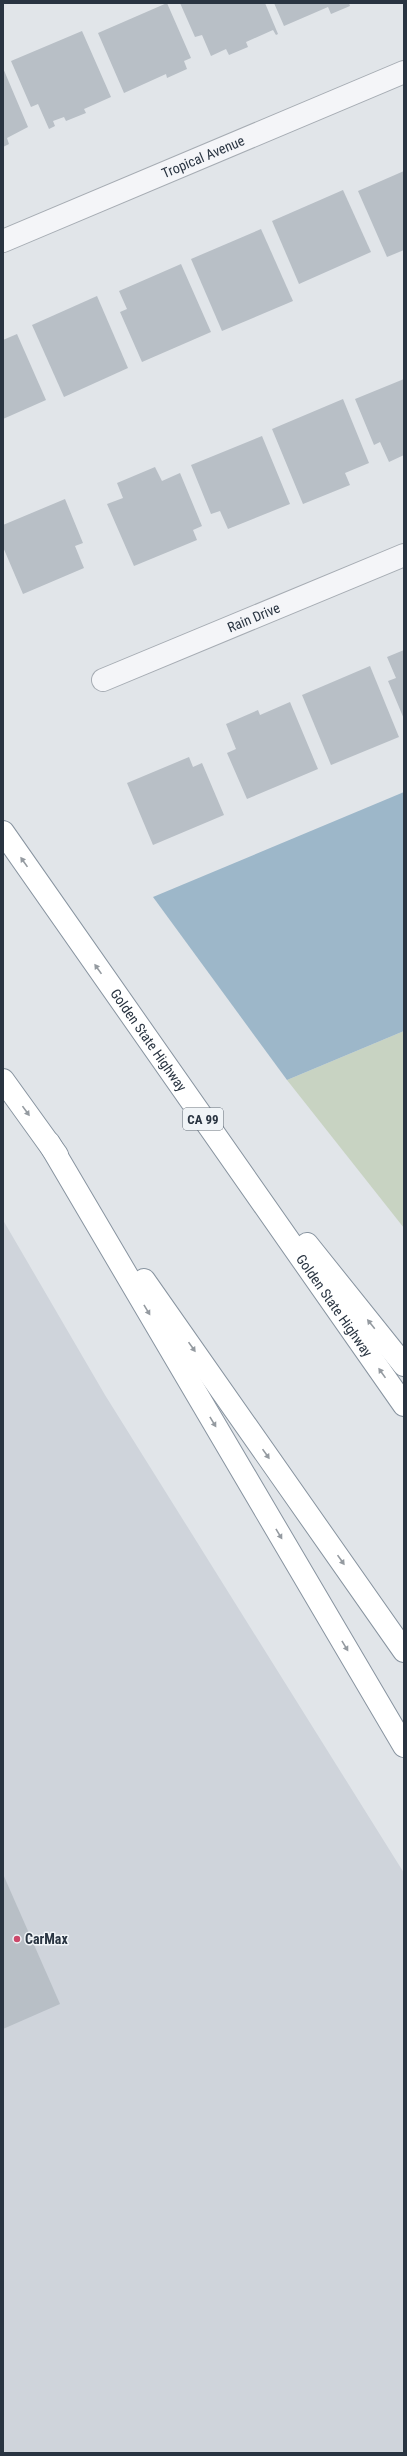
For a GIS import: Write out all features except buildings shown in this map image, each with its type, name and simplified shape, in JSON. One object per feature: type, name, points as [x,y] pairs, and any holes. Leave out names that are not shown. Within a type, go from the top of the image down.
[{"type":"highway","name":"Golden State Highway","points":[[3,832],[404,1405]]},
{"type":"highway","points":[[170,1072],[404,1365]]},
{"type":"highway","points":[[3,1080],[49,1143],[404,1651]]},
{"type":"highway","points":[[49,1143],[404,1746]]},
{"type":"street","name":"Tropical Avenue","points":[[3,241],[404,72]]},
{"type":"street","name":"Rain Drive","points":[[103,680],[404,555]]},
{"type":"shaded area","points":[[3,1220],[105,1395],[404,1873],[404,2453],[3,2453]]},
{"type":"green space","points":[[404,1031],[404,1228],[287,1080]]},
{"type":"water","points":[[404,792],[404,1031],[287,1080],[153,897]]},
{"type":"place","name":"CarMax","points":[[17,1939]]}]
